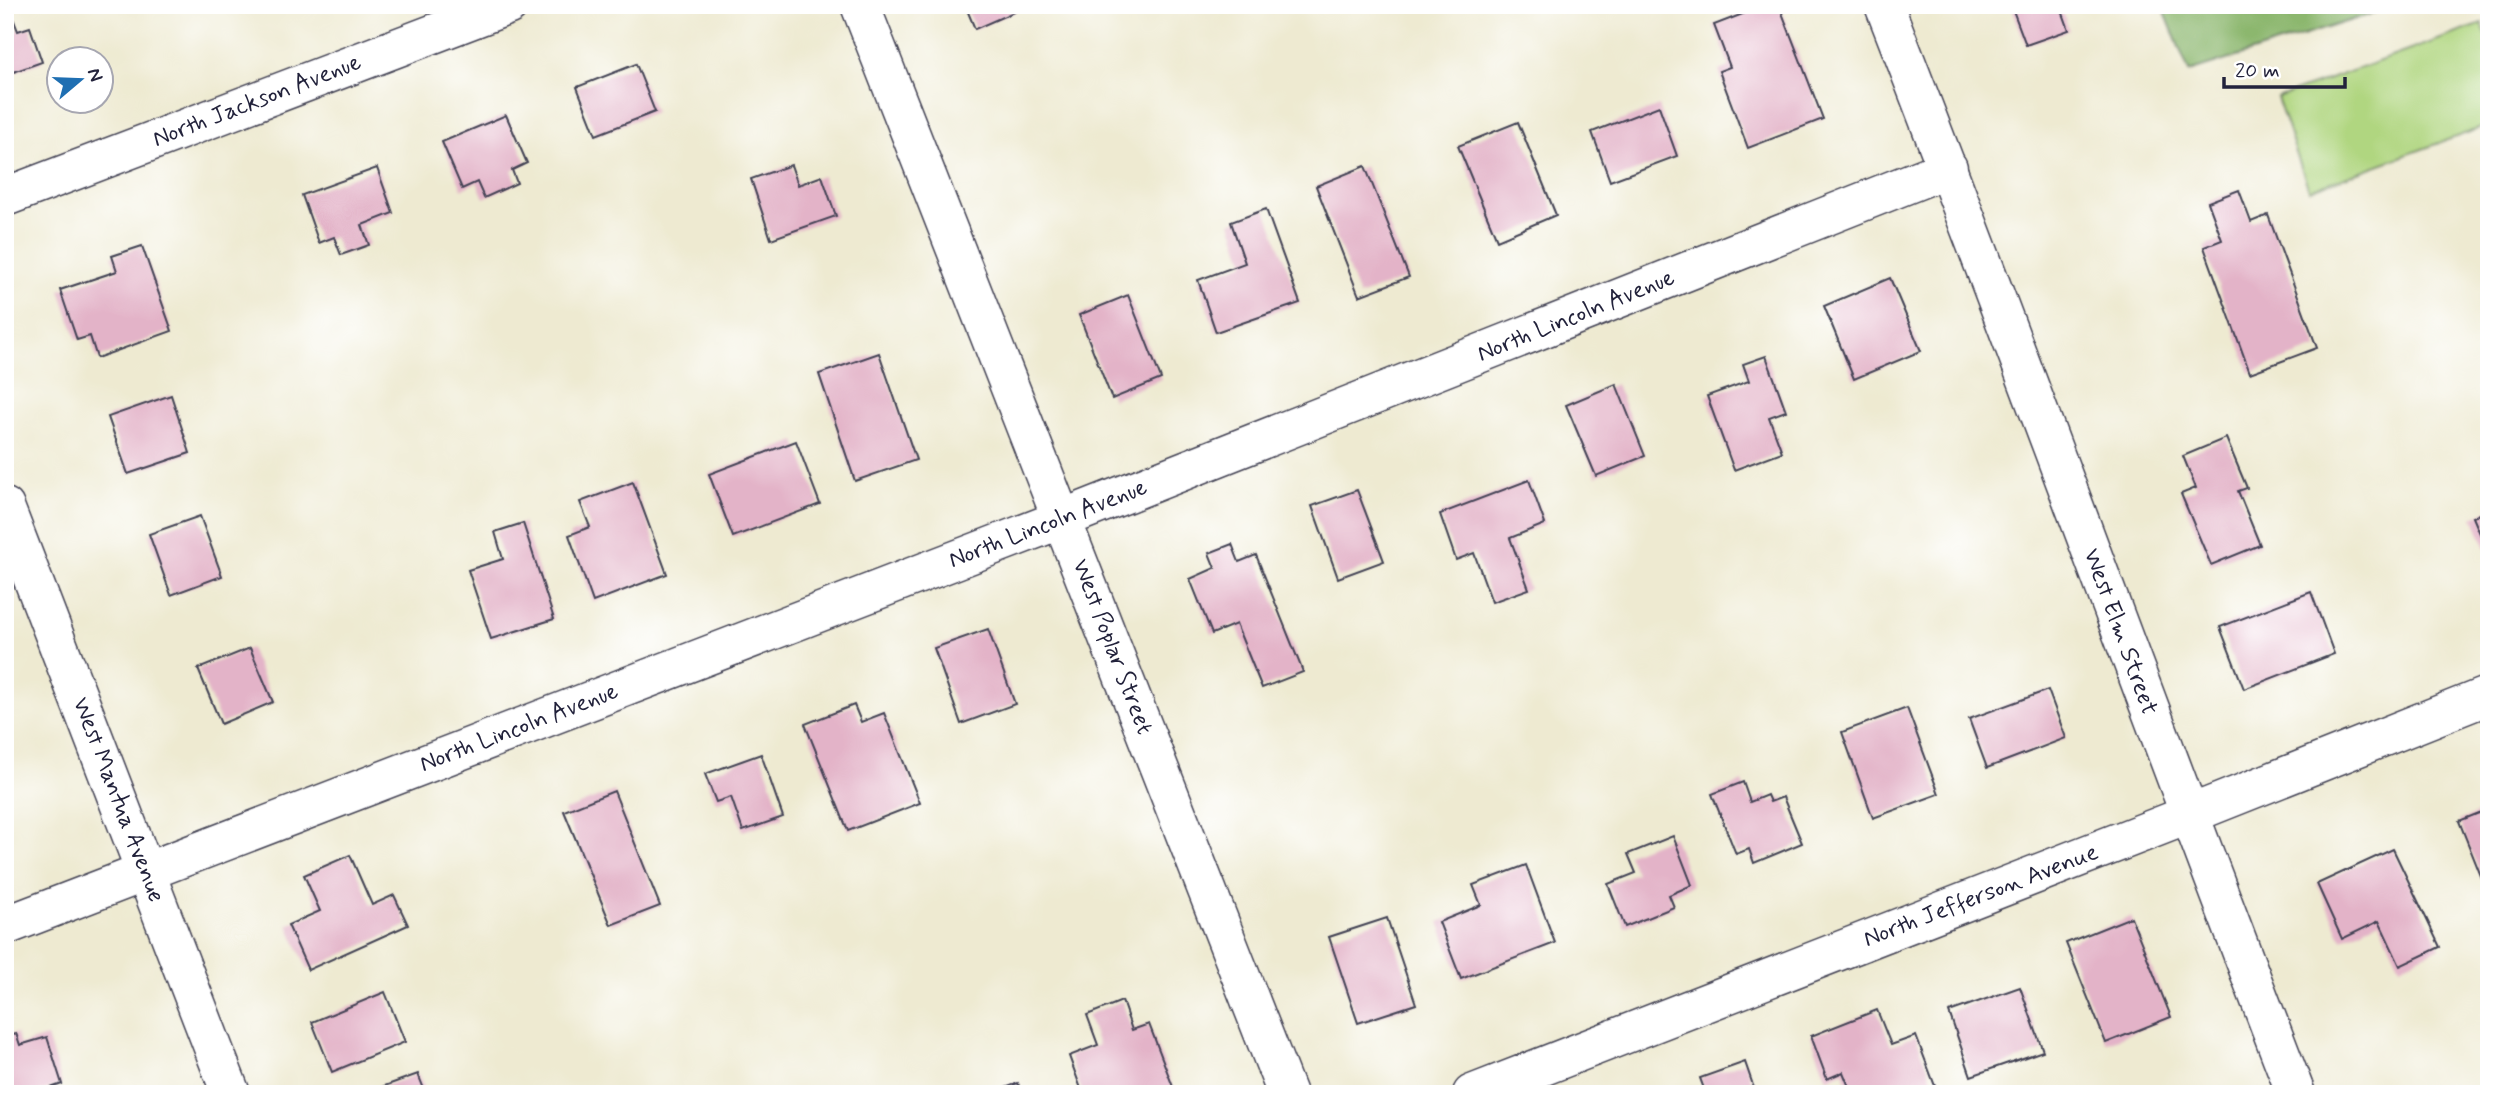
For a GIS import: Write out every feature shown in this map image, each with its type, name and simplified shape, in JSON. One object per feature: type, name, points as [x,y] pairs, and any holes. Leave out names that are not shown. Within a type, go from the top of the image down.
[{"type":"street","name":"North Jackson Avenue","points":[[5,197],[509,5]]},
{"type":"street","name":"West Poplar Street","points":[[860,5],[1287,1094]]},
{"type":"street","name":"West Elm Street","points":[[1884,5],[1948,168],[2188,815],[2296,1094]]},
{"type":"street","name":"North Lincoln Avenue","points":[[5,926],[1062,519],[1948,168]]},
{"type":"street","name":"West Mantua Avenue","points":[[5,507],[231,1094]]},
{"type":"street","name":"North Jefferson Avenue","points":[[1472,1094],[2489,695]]},
{"type":"green space","points":[[2162,5],[2399,5],[2189,72]]},
{"type":"green space","points":[[2482,24],[2489,43],[2489,125],[2309,190],[2277,98]]},
{"type":"building","points":[[5,5],[8,5],[18,31],[30,27],[42,62],[5,75]]},
{"type":"building","points":[[965,5],[1022,5],[1023,8],[975,29]]},
{"type":"building","points":[[1766,5],[1779,5],[1823,119],[1748,148],[1719,71],[1730,67],[1714,25]]},
{"type":"building","points":[[2011,5],[2060,5],[2069,30],[2026,45]]},
{"type":"building","points":[[636,64],[655,112],[596,135],[577,87]]},
{"type":"building","points":[[1659,106],[1677,156],[1610,181],[1592,132]]},
{"type":"building","points":[[506,115],[527,163],[512,170],[517,183],[484,198],[477,182],[462,189],[442,142]]},
{"type":"building","points":[[1518,122],[1556,215],[1497,240],[1458,146]]},
{"type":"building","points":[[791,165],[798,185],[822,176],[836,216],[771,239],[751,179]]},
{"type":"building","points":[[1365,166],[1409,277],[1359,296],[1316,186]]},
{"type":"building","points":[[377,168],[393,213],[362,225],[369,245],[341,255],[334,237],[319,243],[302,195]]},
{"type":"building","points":[[2239,190],[2251,222],[2268,215],[2317,348],[2250,373],[2204,247],[2222,240],[2208,202]]},
{"type":"building","points":[[1266,209],[1300,303],[1216,332],[1198,280],[1245,263],[1231,222]]},
{"type":"building","points":[[142,246],[172,331],[97,358],[90,336],[77,340],[60,290],[117,271],[112,256]]},
{"type":"building","points":[[1890,278],[1921,351],[1854,379],[1824,306]]},
{"type":"building","points":[[1128,295],[1161,379],[1112,399],[1079,315]]},
{"type":"building","points":[[879,353],[916,460],[855,481],[819,374]]},
{"type":"building","points":[[1766,356],[1786,411],[1769,417],[1782,452],[1734,470],[1707,396],[1749,381],[1743,364]]},
{"type":"building","points":[[1616,384],[1645,456],[1596,476],[1566,405]]},
{"type":"building","points":[[171,395],[190,453],[128,474],[108,417]]},
{"type":"building","points":[[2226,438],[2247,488],[2238,491],[2260,545],[2211,565],[2181,494],[2196,488],[2183,456]]},
{"type":"building","points":[[796,441],[820,504],[733,537],[709,474]]},
{"type":"building","points":[[1529,480],[1545,524],[1510,538],[1529,589],[1492,602],[1474,553],[1456,560],[1440,514]]},
{"type":"building","points":[[633,482],[667,574],[593,602],[569,535],[590,527],[580,502]]},
{"type":"building","points":[[1357,490],[1384,561],[1338,578],[1312,506]]},
{"type":"building","points":[[2489,510],[2489,555],[2473,517]]},
{"type":"building","points":[[200,516],[222,576],[171,595],[149,534]]},
{"type":"building","points":[[523,523],[554,619],[491,639],[468,570],[503,559],[495,532]]},
{"type":"building","points":[[1232,544],[1239,562],[1256,555],[1303,672],[1262,688],[1236,624],[1212,634],[1190,579],[1215,568],[1209,553]]},
{"type":"building","points":[[2311,592],[2334,654],[2244,689],[2220,627]]},
{"type":"building","points":[[988,629],[1015,704],[961,724],[934,648]]},
{"type":"building","points":[[250,648],[273,702],[221,724],[198,669]]},
{"type":"building","points":[[2048,690],[2066,738],[1987,768],[1969,719]]},
{"type":"building","points":[[854,705],[861,722],[884,713],[920,803],[848,831],[805,724]]},
{"type":"building","points":[[1907,708],[1939,794],[1873,818],[1842,732]]},
{"type":"building","points":[[761,754],[783,817],[743,831],[731,797],[716,802],[705,774]]},
{"type":"building","points":[[1743,782],[1750,802],[1767,795],[1770,802],[1783,797],[1802,843],[1754,863],[1749,849],[1736,854],[1712,794]]},
{"type":"building","points":[[614,791],[660,906],[611,925],[564,811]]},
{"type":"building","points":[[2489,809],[2489,896],[2459,821]]},
{"type":"building","points":[[1673,836],[1692,885],[1669,895],[1674,907],[1625,927],[1608,884],[1636,873],[1628,854]]},
{"type":"building","points":[[2393,849],[2440,947],[2400,966],[2379,921],[2342,939],[2317,884]]},
{"type":"building","points":[[350,855],[372,905],[394,895],[408,925],[308,970],[288,925],[320,911],[304,875]]},
{"type":"building","points":[[1526,865],[1555,943],[1461,979],[1439,922],[1481,905],[1473,885]]},
{"type":"building","points":[[2131,917],[2171,1017],[2106,1043],[2066,943]]},
{"type":"building","points":[[1387,918],[1416,1004],[1358,1023],[1329,937]]},
{"type":"building","points":[[2020,987],[2043,1051],[1971,1076],[1949,1012]]},
{"type":"building","points":[[385,992],[405,1042],[332,1072],[312,1022]]},
{"type":"building","points":[[1122,1001],[1132,1030],[1149,1024],[1173,1087],[1155,1094],[1083,1094],[1069,1056],[1098,1045],[1087,1015]]},
{"type":"building","points":[[1877,1010],[1891,1045],[1916,1036],[1938,1094],[1852,1094],[1843,1072],[1827,1079],[1811,1036]]},
{"type":"building","points":[[16,1033],[20,1045],[47,1037],[62,1084],[33,1094],[5,1094],[5,1037]]},
{"type":"building","points":[[1745,1062],[1756,1094],[1706,1094],[1700,1078]]},
{"type":"building","points":[[418,1074],[426,1094],[365,1094],[365,1093]]},
{"type":"building","points":[[1018,1083],[1022,1094],[990,1094]]}]
